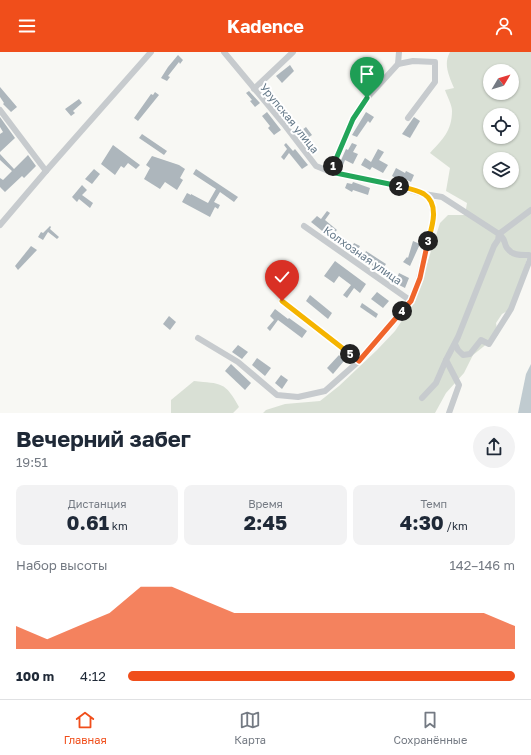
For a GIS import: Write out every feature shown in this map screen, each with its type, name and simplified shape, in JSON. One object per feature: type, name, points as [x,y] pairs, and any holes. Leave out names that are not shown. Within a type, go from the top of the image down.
[{"type":"street","points":[[0,225],[152,52]]},
{"type":"street","name":"Урупская улица","points":[[224,52],[283,123],[316,166],[331,172],[442,197],[499,234]]},
{"type":"street","points":[[254,89],[293,52]]},
{"type":"street","points":[[398,64],[399,52]]},
{"type":"street","points":[[331,172],[353,119],[367,98],[398,64],[413,61],[435,62],[435,82],[408,118]]},
{"type":"street","points":[[0,110],[46,171]]},
{"type":"street","points":[[198,338],[238,362],[277,395],[298,397],[325,391],[359,361],[411,301],[420,278],[434,216],[431,202],[424,194]]},
{"type":"street","points":[[422,398],[436,383],[455,344],[494,246],[498,240],[499,234],[531,210]]},
{"type":"street","name":"Колхозная улица","points":[[304,226],[411,301]]},
{"type":"street","points":[[455,344],[463,355],[470,354],[481,340],[489,344],[511,309],[531,257],[529,255],[515,255],[507,248],[504,239],[499,234]]},
{"type":"street","points":[[282,301],[359,361]]},
{"type":"street","points":[[446,360],[459,385],[449,413]]},
{"type":"shaded area","points":[[450,52],[531,52],[531,259],[527,259],[511,309],[502,314],[496,323],[498,335],[473,355],[464,373],[446,393],[435,413],[263,413],[266,410],[285,404],[320,401],[339,386],[377,350],[395,331],[415,301],[440,223],[448,215],[465,215],[467,203],[446,191],[450,168],[430,153],[446,135],[452,118],[451,106],[445,90],[454,88],[450,79],[447,61]]},
{"type":"shaded area","points":[[531,364],[531,413],[518,413],[526,374]]},
{"type":"shaded area","points":[[194,381],[221,385],[230,392],[239,407],[233,413],[171,413],[171,400]]},
{"type":"building","points":[[178,55],[183,60],[180,64],[179,62],[168,76],[170,77],[167,81],[161,78],[168,67]]},
{"type":"building","points":[[290,65],[294,71],[282,83],[276,76]]},
{"type":"building","points":[[0,87],[17,107],[11,112],[3,104],[4,103],[0,97]]},
{"type":"building","points":[[249,91],[260,103],[255,107],[250,101],[252,100],[246,93]]},
{"type":"building","points":[[155,92],[159,95],[138,121],[134,118],[151,94],[153,95]]},
{"type":"building","points":[[79,99],[82,103],[73,111],[75,113],[71,116],[65,109]]},
{"type":"building","points":[[267,112],[281,130],[274,135],[268,128],[270,126],[262,116]]},
{"type":"building","points":[[366,112],[374,117],[370,123],[368,121],[357,137],[352,135]]},
{"type":"building","points":[[0,117],[15,138],[0,152],[0,134],[3,132],[0,127]]},
{"type":"building","points":[[414,117],[420,121],[410,138],[402,134]]},
{"type":"building","points":[[306,127],[312,135],[303,141],[298,133]]},
{"type":"building","points":[[142,134],[167,151],[164,155],[139,138]]},
{"type":"building","points":[[286,143],[293,151],[295,149],[308,165],[302,169],[289,153],[284,160],[281,157],[287,149],[284,145]]},
{"type":"building","points":[[352,143],[357,145],[353,152],[358,154],[353,164],[345,160],[342,168],[338,167],[346,149],[348,150]]},
{"type":"building","points":[[113,145],[140,165],[136,169],[128,163],[124,168],[121,166],[115,175],[101,164]]},
{"type":"building","points":[[378,149],[384,152],[379,160],[388,165],[383,173],[372,167],[370,170],[361,165],[365,158],[371,162]]},
{"type":"building","points":[[0,154],[14,169],[28,155],[36,166],[24,178],[22,176],[5,192],[0,187],[0,178],[3,180],[12,171],[0,160]]},
{"type":"building","points":[[152,156],[179,165],[185,169],[180,178],[183,180],[177,190],[165,182],[160,189],[144,179],[150,168],[146,165]]},
{"type":"building","points":[[396,168],[405,173],[406,171],[414,175],[411,182],[399,176],[397,179],[392,176]]},
{"type":"building","points":[[94,169],[100,174],[92,184],[85,179]]},
{"type":"building","points":[[196,169],[238,197],[234,202],[220,192],[214,202],[220,205],[218,209],[215,207],[210,217],[182,202],[187,193],[208,203],[216,189],[193,174]]},
{"type":"building","points":[[353,182],[370,188],[368,195],[353,190],[352,192],[345,188],[347,183],[352,184]]},
{"type":"building","points":[[82,185],[87,190],[82,195],[93,203],[90,208],[79,199],[77,202],[72,197]]},
{"type":"building","points":[[327,211],[330,213],[325,220],[337,230],[335,232],[353,245],[354,243],[360,246],[356,253],[331,238],[311,222],[317,216],[321,219]]},
{"type":"building","points":[[50,226],[50,229],[59,237],[57,239],[48,232],[43,240],[38,237],[41,232],[43,233]]},
{"type":"building","points":[[413,241],[420,244],[410,266],[403,262],[407,257],[408,258]]},
{"type":"building","points":[[31,246],[37,250],[18,270],[15,266]]},
{"type":"building","points":[[366,251],[386,264],[381,271],[362,259]]},
{"type":"building","points":[[335,261],[366,284],[360,293],[354,288],[347,298],[343,295],[351,285],[339,276],[334,283],[324,276]]},
{"type":"building","points":[[399,273],[409,278],[405,288],[395,283]]},
{"type":"building","points":[[377,292],[389,301],[383,308],[371,299]]},
{"type":"building","points":[[310,295],[332,313],[328,319],[306,301]]},
{"type":"building","points":[[362,303],[378,314],[376,318],[360,307]]},
{"type":"building","points":[[275,309],[307,331],[302,338],[278,320],[270,331],[267,328],[274,320],[270,316]]},
{"type":"building","points":[[169,316],[176,322],[170,330],[163,324]]},
{"type":"building","points":[[238,345],[248,352],[242,359],[232,352]]},
{"type":"building","points":[[339,355],[344,361],[333,374],[327,368]]},
{"type":"building","points":[[257,358],[271,368],[265,376],[252,365]]},
{"type":"building","points":[[231,364],[251,383],[245,390],[225,371]]},
{"type":"building","points":[[281,375],[288,380],[282,389],[275,383]]},
{"type":"route","points":[[282,301],[359,361],[411,301],[420,278],[434,216],[431,202],[424,194],[397,186],[331,172],[353,119],[367,98]]}]
